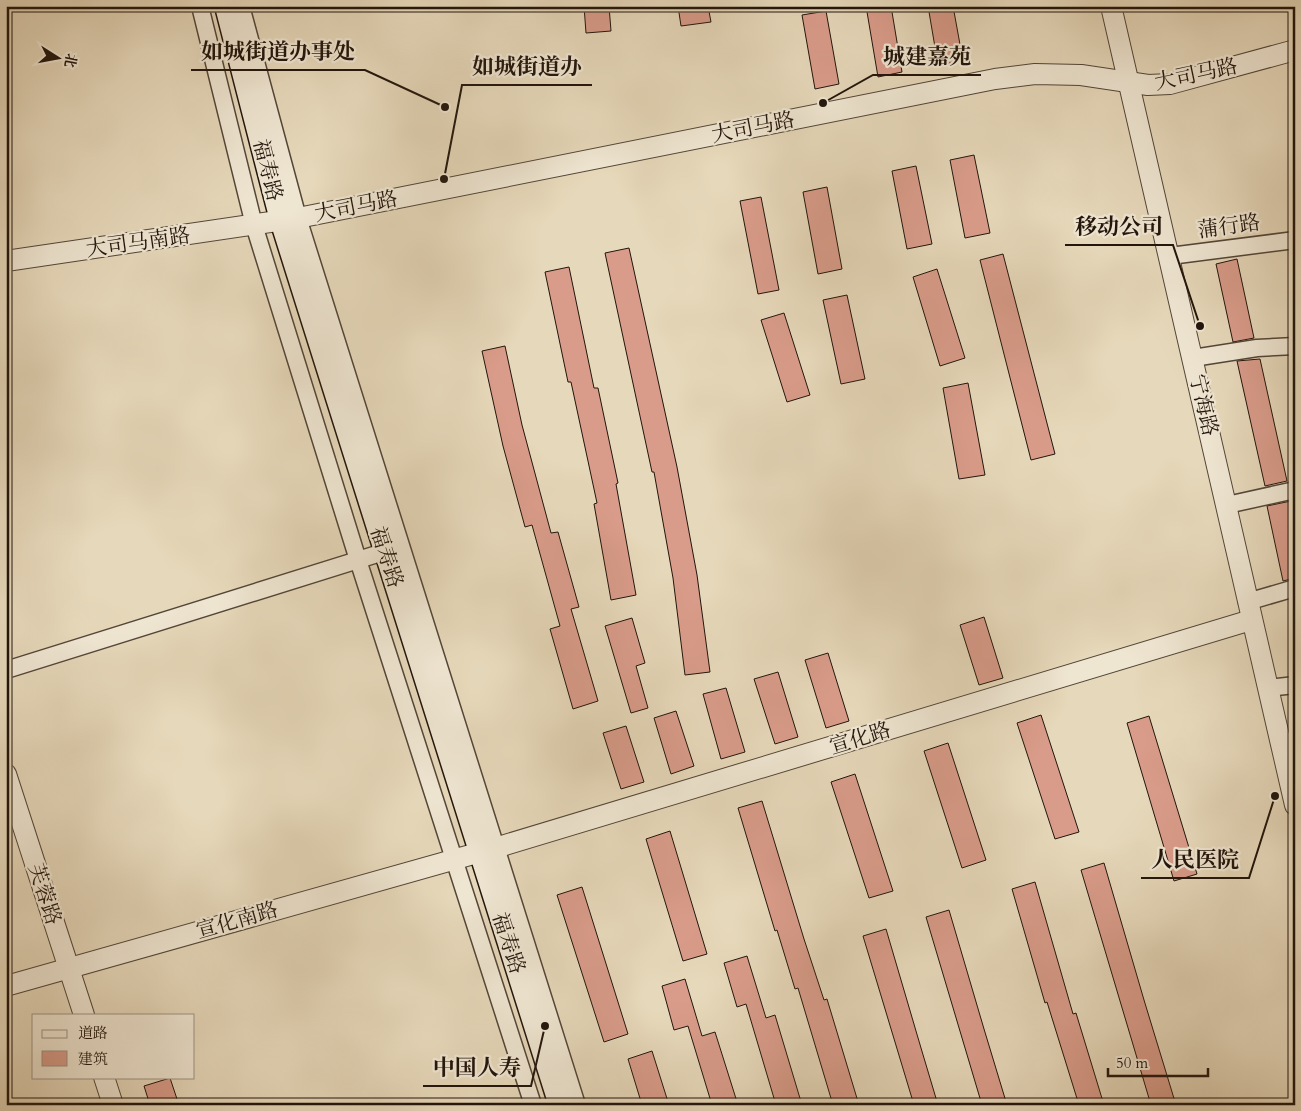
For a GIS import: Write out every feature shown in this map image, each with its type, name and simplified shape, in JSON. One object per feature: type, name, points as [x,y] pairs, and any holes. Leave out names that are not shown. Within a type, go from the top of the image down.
[{"type":"main road","name":"福寿路","points":[[215,6],[276,221],[366,558],[474,854],[560,1105]]},
{"type":"main road","name":"福寿路","points":[[226,6],[276,221],[474,854],[548,1105]]},
{"type":"street","points":[[200,6],[276,221]]},
{"type":"street","points":[[241,6],[276,221]]},
{"type":"street","name":"宁海路","points":[[1111,6],[1124,60],[1127,82],[1194,358],[1249,611],[1295,805]]},
{"type":"street","name":"大司马路","points":[[276,221],[994,79],[1035,74],[1081,75],[1148,85],[1170,84],[1295,50]]},
{"type":"street","points":[[1124,60],[1136,69],[1192,78]]},
{"type":"street","name":"大司马南路","points":[[6,261],[276,221]]},
{"type":"street","name":"蒲行路","points":[[1170,256],[1295,240]]},
{"type":"street","points":[[1194,358],[1257,348],[1295,346]]},
{"type":"street","points":[[1227,505],[1295,490]]},
{"type":"street","points":[[6,670],[366,558]]},
{"type":"street","points":[[1249,611],[1295,588]]},
{"type":"street","name":"宣化路","points":[[474,854],[1249,611]]},
{"type":"street","points":[[1268,688],[1295,685]]},
{"type":"street","name":"芙蓉路","points":[[6,774],[84,1014]]},
{"type":"street","points":[[474,854],[533,1105]]},
{"type":"street","points":[[474,854],[577,1105]]},
{"type":"street","name":"宣化南路","points":[[6,986],[474,854]]},
{"type":"street","points":[[104,1078],[113,1105]]},
{"type":"building","points":[[584,6],[609,6],[611,31],[586,33]]},
{"type":"building","points":[[678,6],[708,6],[711,22],[681,26]]},
{"type":"building","points":[[866,6],[891,6],[902,72],[878,77]]},
{"type":"building","points":[[928,6],[953,6],[963,61],[938,65]]},
{"type":"building","points":[[826,11],[839,84],[815,89],[802,15]]},
{"type":"building","points":[[974,155],[990,233],[965,238],[950,160]]},
{"type":"building","points":[[916,166],[932,244],[907,249],[892,171]]},
{"type":"building","points":[[827,187],[842,269],[818,274],[803,192]]},
{"type":"building","points":[[761,197],[779,290],[758,294],[740,201]]},
{"type":"building","points":[[629,248],[677,467],[697,575],[710,672],[685,675],[673,578],[654,472],[652,472],[605,253]]},
{"type":"building","points":[[1003,254],[1055,454],[1031,460],[980,260]]},
{"type":"building","points":[[1237,259],[1254,338],[1233,342],[1216,264]]},
{"type":"building","points":[[569,267],[594,388],[598,388],[618,483],[616,484],[636,595],[611,600],[594,504],[597,503],[571,382],[568,382],[545,272]]},
{"type":"building","points":[[937,269],[965,358],[940,366],[913,277]]},
{"type":"building","points":[[847,295],[865,379],[841,384],[823,300]]},
{"type":"building","points":[[784,313],[810,395],[787,402],[761,320]]},
{"type":"building","points":[[505,346],[522,425],[551,533],[558,532],[579,607],[571,609],[598,701],[573,709],[550,629],[560,626],[532,525],[525,527],[503,446],[482,351]]},
{"type":"building","points":[[1260,359],[1287,481],[1265,486],[1237,361]]},
{"type":"building","points":[[968,383],[985,475],[959,479],[943,388]]},
{"type":"building","points":[[1291,501],[1295,518],[1295,578],[1283,581],[1267,506]]},
{"type":"building","points":[[984,617],[1003,678],[979,685],[960,625]]},
{"type":"building","points":[[632,618],[645,663],[636,666],[648,708],[631,713],[605,626]]},
{"type":"building","points":[[828,653],[849,721],[826,728],[805,660]]},
{"type":"building","points":[[778,672],[798,737],[775,744],[754,679]]},
{"type":"building","points":[[726,688],[745,752],[721,759],[703,694]]},
{"type":"building","points":[[676,711],[694,766],[671,774],[654,718]]},
{"type":"building","points":[[1041,715],[1079,832],[1055,839],[1017,723]]},
{"type":"building","points":[[1149,716],[1197,874],[1174,881],[1127,723]]},
{"type":"building","points":[[626,726],[644,782],[621,789],[603,733]]},
{"type":"building","points":[[948,743],[986,860],[962,868],[924,751]]},
{"type":"building","points":[[855,774],[893,891],[869,898],[831,782]]},
{"type":"building","points":[[762,801],[804,939],[824,1000],[827,999],[859,1105],[833,1105],[798,988],[795,989],[777,930],[775,931],[738,808]]},
{"type":"building","points":[[670,831],[707,954],[683,961],[646,839]]},
{"type":"building","points":[[1104,863],[1176,1105],[1151,1105],[1081,870]]},
{"type":"building","points":[[1035,882],[1073,1014],[1076,1013],[1104,1105],[1079,1105],[1047,1002],[1045,1003],[1012,889]]},
{"type":"building","points":[[582,887],[628,1034],[604,1042],[557,895]]},
{"type":"building","points":[[949,910],[1007,1105],[982,1105],[926,917]]},
{"type":"building","points":[[886,929],[938,1105],[914,1105],[863,936]]},
{"type":"building","points":[[747,956],[766,1018],[775,1015],[802,1105],[776,1105],[746,1004],[737,1007],[724,963]]},
{"type":"building","points":[[685,979],[702,1036],[715,1032],[738,1105],[712,1105],[688,1026],[674,1030],[662,986]]},
{"type":"building","points":[[652,1051],[669,1105],[642,1105],[628,1059]]},
{"type":"building","points":[[170,1078],[179,1105],[150,1105],[144,1086]]},
{"type":"place","name":"城建嘉苑","points":[[823,103]]},
{"type":"place","name":"如城街道办事处","points":[[445,107]]},
{"type":"place","name":"如城街道办","points":[[444,179]]},
{"type":"place","name":"移动公司","points":[[1200,326]]},
{"type":"place","name":"人民医院","points":[[1275,796]]},
{"type":"place","name":"中国人寿","points":[[545,1026]]}]
